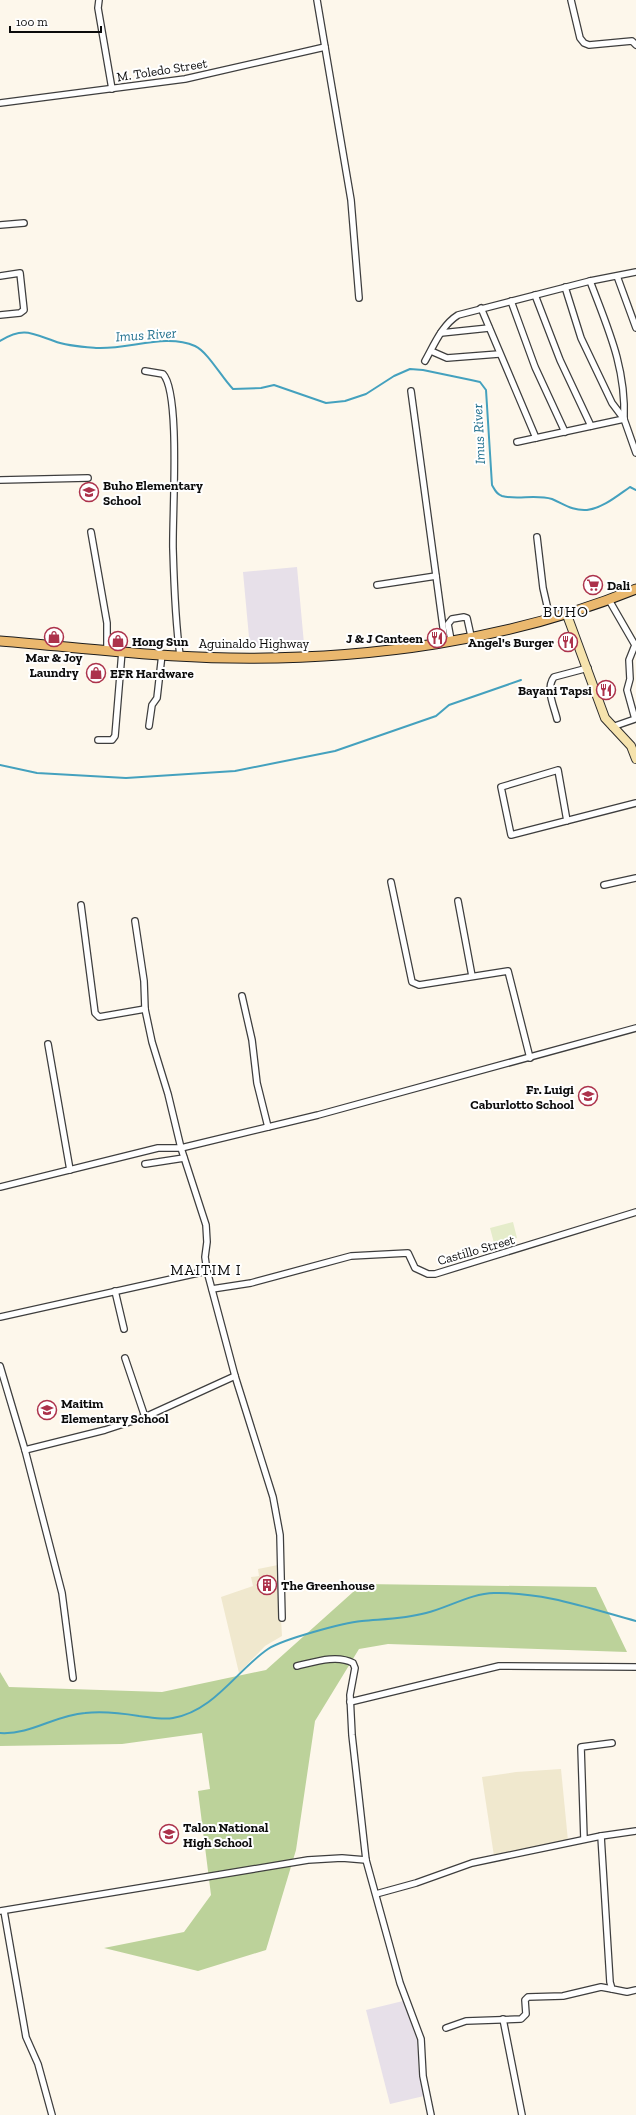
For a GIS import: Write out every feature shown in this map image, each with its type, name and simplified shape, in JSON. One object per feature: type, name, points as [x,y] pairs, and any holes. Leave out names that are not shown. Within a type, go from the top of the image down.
[{"type":"main road","name":"Aguinaldo Highway","points":[[0,641],[180,656],[236,658],[328,656],[394,650],[535,624],[567,615],[609,600],[636,588]]},
{"type":"main road","name":"Aguinaldo Highway","points":[[507,629],[549,614],[636,588]]},
{"type":"street","points":[[99,0],[98,8],[112,89]]},
{"type":"street","points":[[317,0],[351,200],[359,298]]},
{"type":"street","points":[[572,0],[580,38],[584,43],[589,45],[632,41],[636,45]]},
{"type":"street","name":"M. Toledo Street","points":[[0,103],[197,77],[325,47]]},
{"type":"street","points":[[0,225],[24,223]]},
{"type":"street","points":[[425,361],[441,332],[452,318],[458,315],[565,287],[636,272]]},
{"type":"street","points":[[0,276],[20,273],[24,310],[20,313],[0,315]]},
{"type":"street","points":[[617,276],[636,328]]},
{"type":"street","points":[[590,281],[618,357],[625,400],[624,419]]},
{"type":"street","points":[[565,287],[581,338],[612,403],[624,419],[633,438],[636,453]]},
{"type":"street","points":[[535,295],[560,360],[592,426]]},
{"type":"street","points":[[511,301],[535,367],[565,432]]},
{"type":"street","points":[[481,308],[499,354],[536,438]]},
{"type":"street","points":[[441,332],[489,328]]},
{"type":"street","points":[[431,351],[447,358],[499,354]]},
{"type":"street","points":[[145,371],[163,374],[169,386],[175,448],[173,547],[176,626],[180,656]]},
{"type":"street","points":[[411,391],[436,576],[448,641]]},
{"type":"street","points":[[517,442],[624,419]]},
{"type":"street","points":[[0,480],[88,478]]},
{"type":"street","points":[[91,532],[107,623],[107,650]]},
{"type":"street","points":[[537,537],[543,588],[549,614]]},
{"type":"street","points":[[377,585],[436,576]]},
{"type":"street","points":[[609,600],[635,645],[629,660],[628,668],[630,679],[628,690],[635,719],[634,722],[612,727]]},
{"type":"street","points":[[567,615],[588,668],[599,703],[606,718],[612,727],[630,746],[636,759]]},
{"type":"street","points":[[448,641],[448,624],[455,618],[464,616],[467,618],[471,636]]},
{"type":"street","points":[[98,740],[112,740],[115,736],[122,651]]},
{"type":"street","points":[[149,726],[152,705],[157,698],[162,654]]},
{"type":"street","points":[[557,719],[550,694],[551,681],[554,677],[588,668]]},
{"type":"street","points":[[567,821],[558,770],[501,787],[511,835],[567,821],[636,803]]},
{"type":"street","points":[[604,885],[636,878]]},
{"type":"street","points":[[391,882],[412,982],[419,986],[508,971],[530,1058]]},
{"type":"street","points":[[458,901],[472,976]]},
{"type":"street","points":[[81,905],[95,1013],[99,1017],[145,1009]]},
{"type":"street","points":[[135,921],[144,981],[145,1009],[181,1148],[206,1225],[207,1242],[205,1257],[207,1271],[235,1376],[273,1497],[280,1535],[282,1618]]},
{"type":"street","points":[[242,996],[252,1040],[257,1083],[268,1127]]},
{"type":"street","points":[[0,1187],[158,1148],[181,1148],[318,1115],[636,1028]]},
{"type":"street","points":[[48,1044],[70,1170]]},
{"type":"street","points":[[144,1164],[184,1158]]},
{"type":"street","name":"Castillo Street","points":[[212,1289],[251,1283],[350,1256],[408,1253],[414,1268],[428,1274],[435,1274],[636,1212]]},
{"type":"street","points":[[0,1317],[207,1271]]},
{"type":"street","points":[[115,1291],[124,1329]]},
{"type":"street","points":[[125,1358],[145,1416]]},
{"type":"street","points":[[0,1366],[25,1450],[62,1593],[73,1678]]},
{"type":"street","points":[[25,1450],[105,1430],[145,1416],[235,1376]]},
{"type":"street","points":[[297,1666],[324,1660],[346,1659],[353,1663],[355,1668],[350,1702],[366,1860],[400,1984],[421,2039],[423,2076],[431,2115]]},
{"type":"street","points":[[350,1702],[499,1666],[636,1667]]},
{"type":"street","points":[[584,1839],[581,1747],[612,1743]]},
{"type":"street","points":[[376,1894],[416,1883],[472,1863],[584,1839],[636,1830]]},
{"type":"street","points":[[601,1836],[610,1982],[612,1988]]},
{"type":"street","points":[[52,2115],[38,2064],[26,2037],[2,1911],[308,1860],[342,1858],[366,1860]]},
{"type":"street","points":[[446,2028],[466,2021],[521,2019],[526,2014],[526,2000],[528,1997],[563,1996],[601,1987],[628,1992],[636,1990]]},
{"type":"street","points":[[503,2019],[522,2115]]},
{"type":"shaded area","points":[[297,567],[304,644],[250,648],[243,572]]},
{"type":"shaded area","points":[[278,1565],[282,1636],[265,1646],[239,1673],[221,1597],[253,1586],[251,1577],[259,1576],[258,1569]]},
{"type":"shaded area","points":[[561,1769],[568,1841],[494,1856],[482,1777],[516,1772]]},
{"type":"shaded area","points":[[403,2001],[417,2040],[419,2076],[424,2096],[390,2104],[366,2010]]},
{"type":"green space","points":[[513,1222],[517,1238],[494,1243],[490,1228]]},
{"type":"green space","points":[[362,1584],[596,1587],[627,1652],[388,1644],[359,1649],[315,1721],[296,1850],[266,1950],[198,1971],[104,1948],[184,1932],[211,1895],[198,1791],[210,1789],[202,1733],[122,1744],[0,1746],[0,1672],[9,1687],[162,1692],[266,1670]]},
{"type":"waterway","name":"Imus River","points":[[0,341],[15,334],[27,333],[59,343],[96,348],[121,347],[159,341],[183,342],[200,349],[210,359],[233,389],[261,388],[274,385],[326,403],[345,401],[366,394],[394,376],[410,369],[423,370],[480,382],[486,390],[492,485],[498,494],[508,497],[540,497],[552,499],[568,507],[587,510],[599,507],[630,487],[636,490]]},
{"type":"waterway","points":[[0,765],[37,773],[126,778],[235,771],[335,751],[436,716],[449,705],[521,680]]},
{"type":"waterway","points":[[0,1733],[22,1731],[63,1717],[85,1713],[112,1713],[164,1719],[188,1714],[213,1699],[257,1658],[268,1649],[276,1645],[299,1636],[341,1625],[362,1621],[402,1618],[418,1615],[477,1595],[494,1593],[531,1595],[583,1606],[636,1621]]},
{"type":"place","name":"Buho Elementary School","points":[[89,492]]},
{"type":"place","name":"Dali","points":[[593,585]]},
{"type":"place","name":"Mar & Joy Laundry","points":[[54,637]]},
{"type":"place","name":"J & J Canteen","points":[[437,638]]},
{"type":"place","name":"Hong Sun","points":[[118,641]]},
{"type":"place","name":"Angel's Burger","points":[[568,642]]},
{"type":"place","name":"EFR Hardware","points":[[96,673]]},
{"type":"place","name":"Bayani Tapsi","points":[[606,690]]},
{"type":"place","name":"Fr. Luigi Caburlotto School","points":[[588,1096]]},
{"type":"place","name":"Maitim Elementary School","points":[[47,1410]]},
{"type":"place","name":"The Greenhouse","points":[[267,1585]]},
{"type":"place","name":"Talon National High School","points":[[169,1834]]},
{"type":"district","name":"BUHO","points":[[566,612]]},
{"type":"district","name":"MAITIM I","points":[[206,1270]]}]
